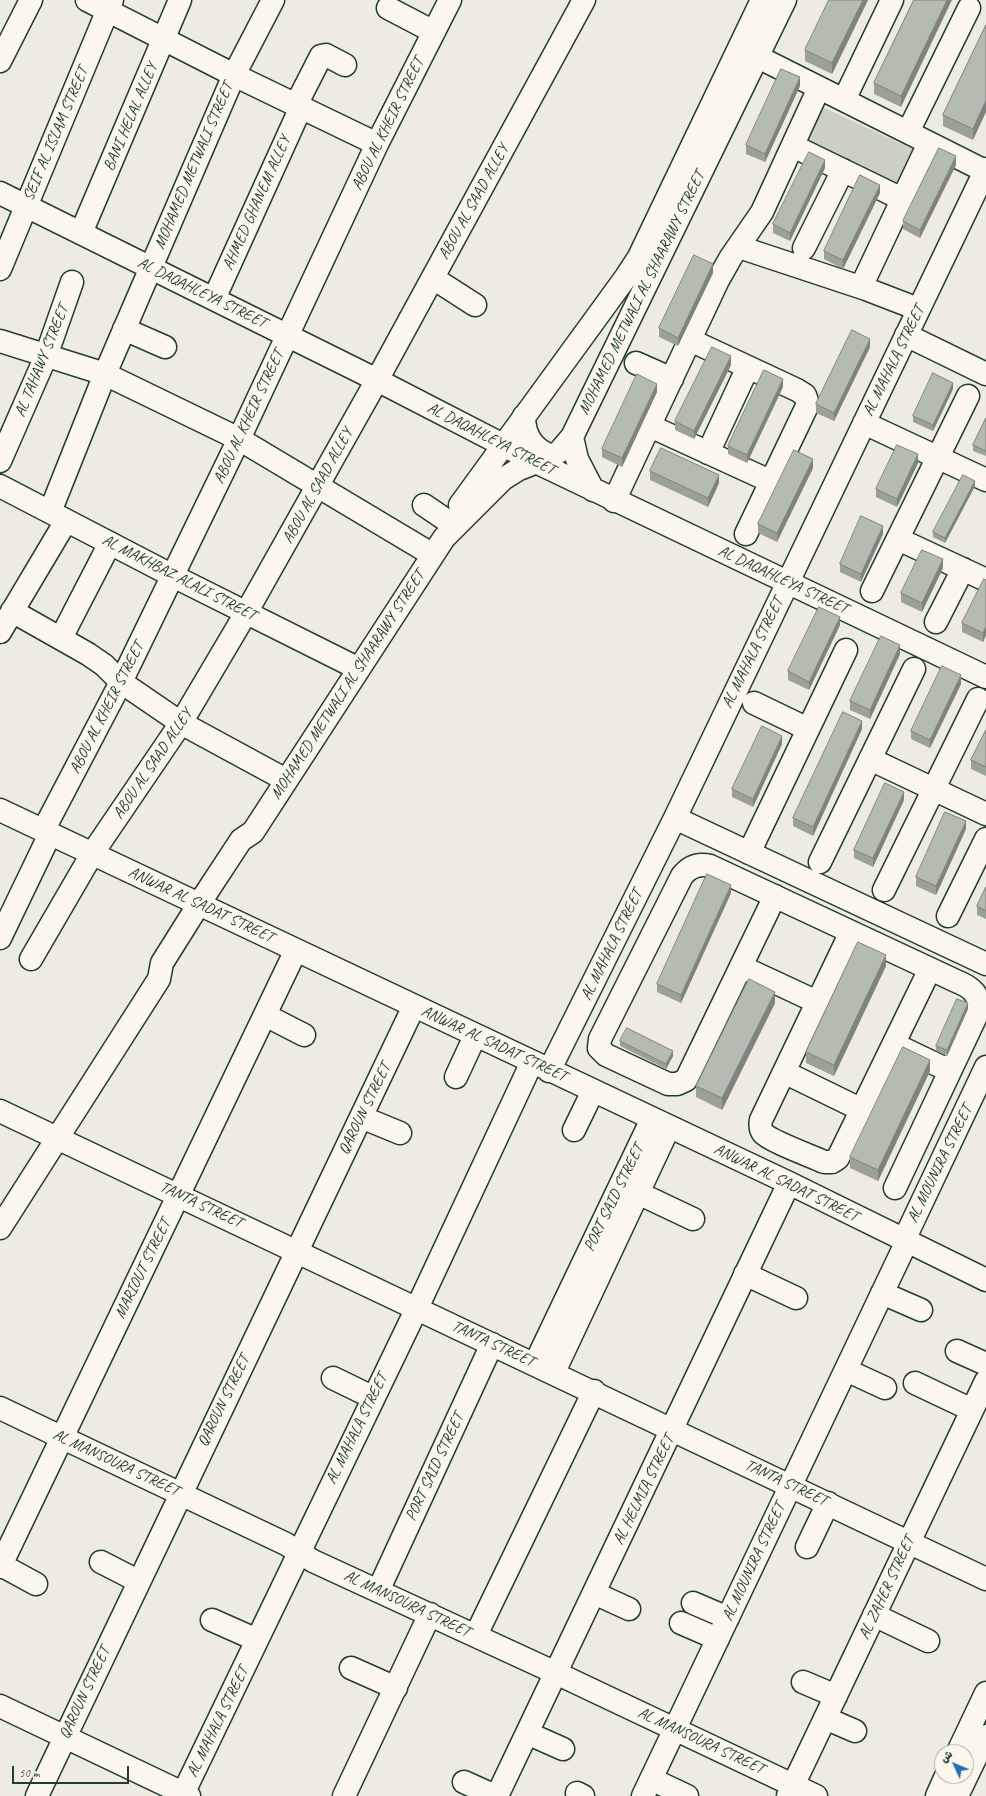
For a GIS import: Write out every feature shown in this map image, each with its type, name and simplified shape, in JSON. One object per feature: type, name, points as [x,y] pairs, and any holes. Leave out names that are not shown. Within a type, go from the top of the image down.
[{"type":"street","points":[[0,61],[31,0]]},
{"type":"street","points":[[87,0],[110,6],[163,40],[376,144]]},
{"type":"street","name":"BANI HELAL ALLEY","points":[[81,233],[180,0]]},
{"type":"street","name":"MOHAMED METWALI STREET","points":[[0,632],[12,611],[58,517],[105,374],[234,75],[273,0]]},
{"type":"street","name":"ABOU AL KHEIR STREET","points":[[0,936],[46,833],[173,576],[288,335],[376,144],[450,0]]},
{"type":"street","name":"ABOU AL SAAD ALLEY","points":[[31,959],[92,854],[182,723],[246,613],[377,380],[584,0]]},
{"type":"street","name":"MOHAMED METWALI AL SHAARAWY STREET","points":[[0,1228],[159,979],[162,963],[206,907],[241,840],[253,832],[503,446],[626,277],[644,246],[762,0]]},
{"type":"street","name":"MOHAMED METWALI AL SHAARAWY STREET","points":[[442,538],[500,481],[519,469],[544,459],[566,445],[572,437],[785,0]]},
{"type":"street","points":[[844,100],[892,0]]},
{"type":"street","name":"SEIF AL ISLAM STREET","points":[[0,269],[110,6]]},
{"type":"street","points":[[388,8],[434,32]]},
{"type":"street","points":[[908,132],[970,8]]},
{"type":"street","name":"AHMED GHANEM ALLEY","points":[[214,299],[321,56],[326,55],[345,65]]},
{"type":"street","points":[[758,57],[986,170]]},
{"type":"street","points":[[614,500],[724,269],[762,212],[819,88]]},
{"type":"street","points":[[861,287],[929,143]]},
{"type":"street","points":[[793,146],[902,199]]},
{"type":"street","points":[[804,248],[843,170]]},
{"type":"street","name":"AL MAHALA STREET","points":[[185,1795],[372,1397],[541,1067],[674,818],[986,170]]},
{"type":"street","name":"AL DAQAHLEYA STREET","points":[[0,193],[288,335],[503,446],[544,459],[593,490],[986,677]]},
{"type":"street","points":[[739,247],[861,287],[918,309]]},
{"type":"street","points":[[433,278],[475,305]]},
{"type":"street","name":"AL TAHAWY STREET","points":[[0,461],[46,356],[72,282]]},
{"type":"street","points":[[596,317],[614,318],[621,324],[624,332]]},
{"type":"street","points":[[124,329],[165,347]]},
{"type":"street","points":[[906,335],[986,374]]},
{"type":"street","points":[[690,340],[797,390],[805,395],[808,404],[746,534]]},
{"type":"street","points":[[0,341],[105,374],[239,438],[319,485],[442,538]]},
{"type":"street","points":[[636,363],[672,379]]},
{"type":"street","points":[[708,453],[748,367]]},
{"type":"street","points":[[872,591],[968,396]]},
{"type":"street","points":[[524,416],[525,431],[533,444],[545,454],[544,459]]},
{"type":"street","points":[[864,423],[986,480]]},
{"type":"street","points":[[650,426],[772,482]]},
{"type":"street","points":[[572,437],[577,459],[593,490]]},
{"type":"street","name":"AL MAKHBAZ ALALI STREET","points":[[0,486],[173,576],[359,669]]},
{"type":"street","points":[[424,505],[442,538]]},
{"type":"street","points":[[898,539],[986,580]]},
{"type":"street","points":[[61,638],[110,543]]},
{"type":"street","points":[[936,622],[963,569]]},
{"type":"street","points":[[12,611],[61,638],[93,658],[121,682],[182,723],[286,780]]},
{"type":"street","points":[[749,853],[846,650]]},
{"type":"street","points":[[820,862],[914,669]]},
{"type":"street","points":[[884,890],[978,699]]},
{"type":"street","points":[[754,703],[808,729]]},
{"type":"street","points":[[870,759],[986,814]]},
{"type":"street","name":"ANWAR AL SADAT STREET","points":[[0,810],[794,1186],[986,1280]]},
{"type":"street","points":[[674,818],[986,964]]},
{"type":"street","points":[[948,916],[986,839]]},
{"type":"street","points":[[775,896],[689,1076],[682,1082],[668,1084],[601,1051],[599,1045],[600,1039],[685,872],[699,864],[710,866],[775,896],[967,986],[972,989],[978,1000],[978,1012],[895,1188]]},
{"type":"street","points":[[796,906],[808,881]]},
{"type":"street","points":[[851,932],[761,1120],[761,1129],[767,1136],[828,1162],[838,1158],[930,969]]},
{"type":"street","name":"MARIOUT STREET","points":[[0,1566],[296,950]]},
{"type":"street","points":[[742,966],[818,1002]]},
{"type":"street","name":"QAROUN STREET","points":[[37,1796],[138,1581],[414,1006]]},
{"type":"street","points":[[265,1016],[304,1035]]},
{"type":"street","points":[[456,1077],[475,1036]]},
{"type":"street","points":[[894,1044],[950,1071]]},
{"type":"street","name":"AL MOUNIRA STREET","points":[[647,1788],[846,1370],[986,1067]]},
{"type":"street","points":[[784,1072],[862,1110]]},
{"type":"street","points":[[574,1130],[593,1091]]},
{"type":"street","name":"TANTA STREET","points":[[0,1110],[57,1139],[594,1391],[986,1579]]},
{"type":"street","points":[[361,1117],[400,1133]]},
{"type":"street","name":"PORT SAID STREET","points":[[544,1368],[638,1193],[660,1123]]},
{"type":"street","name":"PORT SAID STREET","points":[[544,1368],[660,1123]]},
{"type":"street","name":"AL HELMIA STREET","points":[[496,1796],[746,1274],[794,1186],[815,1157]]},
{"type":"street","points":[[638,1193],[693,1219]]},
{"type":"street","points":[[746,1274],[796,1298]]},
{"type":"street","points":[[882,1293],[921,1310]]},
{"type":"street","name":"PORT SAID STREET","points":[[378,1591],[492,1344]]},
{"type":"street","points":[[958,1351],[986,1364]]},
{"type":"street","points":[[846,1370],[885,1388]]},
{"type":"street","points":[[333,1378],[372,1397]]},
{"type":"street","name":"AL ZAHER STREET","points":[[790,1790],[909,1542],[976,1415],[986,1381]]},
{"type":"street","points":[[915,1383],[976,1415]]},
{"type":"street","points":[[476,1635],[594,1391]]},
{"type":"street","name":"AL MANSOURA STREET","points":[[0,1408],[286,1544],[308,1559],[476,1635],[675,1729],[790,1790],[816,1796]]},
{"type":"street","points":[[807,1547],[828,1503]]},
{"type":"street","points":[[101,1562],[138,1581]]},
{"type":"street","points":[[0,1566],[36,1584]]},
{"type":"street","points":[[594,1593],[629,1609]]},
{"type":"street","points":[[693,1603],[728,1618]]},
{"type":"street","points":[[344,1796],[430,1614]]},
{"type":"street","points":[[874,1615],[928,1641]]},
{"type":"street","points":[[212,1620],[257,1640]]},
{"type":"street","points":[[681,1623],[718,1639]]},
{"type":"street","points":[[351,1668],[396,1688]]},
{"type":"street","points":[[802,1682],[836,1696]]},
{"type":"street","points":[[962,1744],[986,1693]]},
{"type":"street","points":[[0,1706],[185,1795]]},
{"type":"street","points":[[825,1718],[855,1731]]},
{"type":"street","points":[[527,1733],[563,1749]]},
{"type":"street","points":[[957,1796],[985,1743]]},
{"type":"street","points":[[464,1782],[496,1796]]},
{"type":"street","points":[[937,1796],[942,1784]]},
{"type":"street","points":[[647,1788],[687,1796]]},
{"type":"shaded area","points":[[823,107],[914,150],[897,185],[807,143]]},
{"type":"building","points":[[829,0],[863,0],[832,63],[805,50]]},
{"type":"building","points":[[914,0],[947,0],[901,96],[874,83]]},
{"type":"building","points":[[986,25],[986,100],[973,129],[943,115]]},
{"type":"building","points":[[781,69],[800,77],[765,154],[746,145]]},
{"type":"building","points":[[939,148],[956,156],[920,230],[903,221]]},
{"type":"building","points":[[809,152],[825,160],[790,233],[773,224]]},
{"type":"building","points":[[860,175],[880,185],[843,260],[824,251]]},
{"type":"building","points":[[694,255],[713,264],[678,338],[659,328]]},
{"type":"building","points":[[852,330],[870,339],[834,413],[816,404]]},
{"type":"building","points":[[712,347],[731,356],[694,431],[675,421]]},
{"type":"building","points":[[764,370],[783,379],[747,455],[728,446]]},
{"type":"building","points":[[933,373],[953,383],[933,425],[913,416]]},
{"type":"building","points":[[637,374],[657,384],[622,458],[602,449]]},
{"type":"building","points":[[986,418],[986,451],[973,445]]},
{"type":"building","points":[[897,445],[918,454],[897,499],[876,489]]},
{"type":"building","points":[[661,448],[719,475],[708,498],[650,471]]},
{"type":"building","points":[[794,450],[813,459],[777,533],[758,524]]},
{"type":"building","points":[[963,475],[975,481],[945,538],[933,532]]},
{"type":"building","points":[[861,516],[883,526],[861,574],[840,564]]},
{"type":"building","points":[[922,550],[943,559],[922,603],[901,593]]},
{"type":"building","points":[[984,579],[986,580],[986,627],[983,633],[962,623]]},
{"type":"building","points":[[819,607],[840,617],[809,682],[788,671]]},
{"type":"building","points":[[881,636],[900,645],[870,710],[850,701]]},
{"type":"building","points":[[942,666],[961,675],[930,740],[911,731]]},
{"type":"building","points":[[843,712],[862,721],[813,827],[793,818]]},
{"type":"building","points":[[762,726],[782,736],[753,799],[732,789]]},
{"type":"building","points":[[986,730],[986,767],[971,760]]},
{"type":"building","points":[[885,783],[904,792],[873,858],[854,850]]},
{"type":"building","points":[[945,812],[966,821],[936,886],[916,877]]},
{"type":"building","points":[[707,874],[731,885],[681,995],[657,984]]},
{"type":"building","points":[[986,887],[986,911],[977,906]]},
{"type":"building","points":[[858,942],[886,955],[834,1065],[806,1052]]},
{"type":"building","points":[[749,979],[775,992],[722,1098],[696,1086]]},
{"type":"building","points":[[957,999],[968,1003],[947,1050],[936,1046]]},
{"type":"building","points":[[627,1028],[673,1051],[666,1064],[620,1041]]},
{"type":"building","points":[[903,1047],[930,1060],[878,1170],[850,1157]]}]
